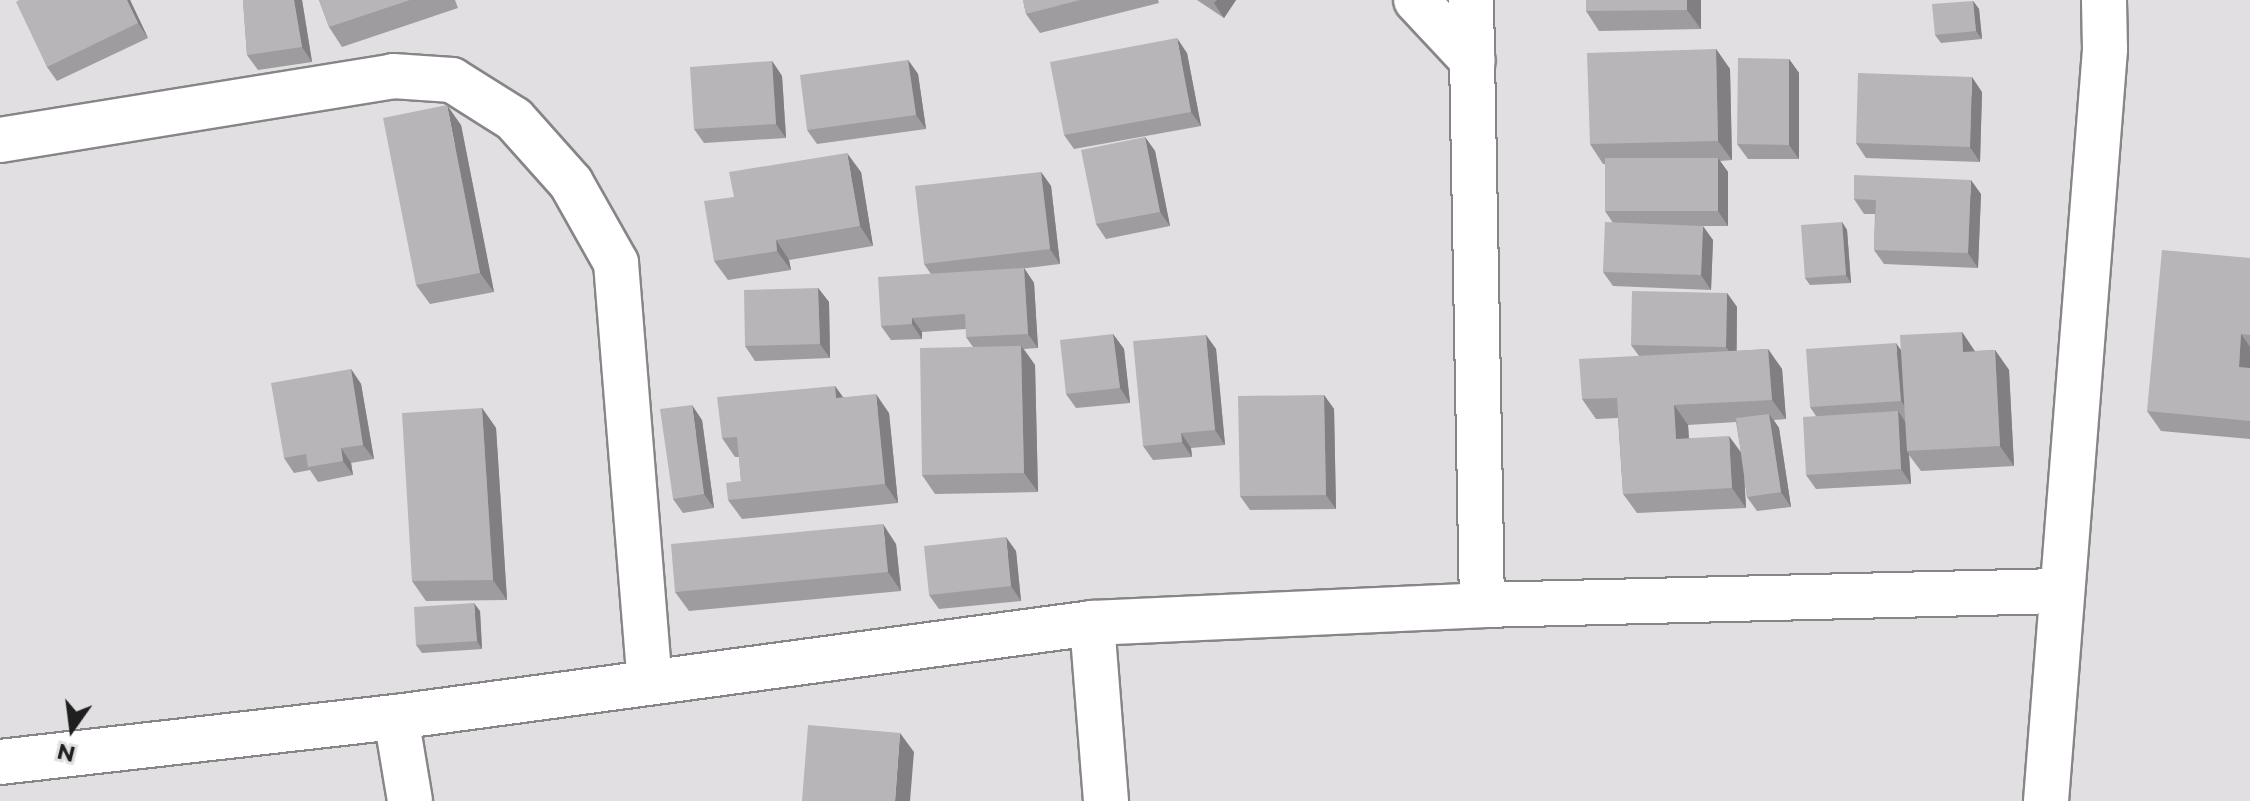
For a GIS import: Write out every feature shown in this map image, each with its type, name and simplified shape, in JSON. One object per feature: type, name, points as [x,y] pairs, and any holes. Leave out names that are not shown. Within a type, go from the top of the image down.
[{"type":"street","points":[[1416,0],[1473,61]]},
{"type":"street","points":[[1471,0],[1482,605]]},
{"type":"street","points":[[2046,801],[2060,591],[2105,49],[2104,0]]},
{"type":"street","points":[[0,140],[393,76],[452,80],[514,119],[571,183],[616,263],[650,682]]},
{"type":"street","points":[[0,762],[396,717],[1092,623],[1482,605],[2060,591]]},
{"type":"street","points":[[1092,623],[1106,801]]},
{"type":"street","points":[[396,717],[410,801]]},
{"type":"building","points":[[127,0],[138,23],[47,67],[16,2]]},
{"type":"building","points":[[243,0],[294,0],[302,47],[247,55]]},
{"type":"building","points":[[319,0],[410,0],[329,27]]},
{"type":"building","points":[[1023,0],[1080,0],[1026,14]]},
{"type":"building","points":[[1586,0],[1687,0],[1687,10],[1586,11]]},
{"type":"building","points":[[1973,1],[1976,31],[1935,35],[1932,4]]},
{"type":"building","points":[[1177,38],[1191,112],[1064,135],[1050,62]]},
{"type":"building","points":[[1716,49],[1718,141],[1590,144],[1587,53]]},
{"type":"building","points":[[1738,58],[1789,59],[1789,145],[1737,144]]},
{"type":"building","points":[[908,60],[916,115],[807,130],[800,75]]},
{"type":"building","points":[[772,61],[776,124],[694,129],[690,67]]},
{"type":"building","points":[[1858,73],[1972,77],[1970,147],[1856,143]]},
{"type":"building","points":[[447,105],[480,273],[416,285],[383,118]]},
{"type":"building","points":[[1145,137],[1160,212],[1096,224],[1081,150]]},
{"type":"building","points":[[847,153],[860,226],[776,240],[777,251],[714,261],[704,201],[734,197],[729,172]]},
{"type":"building","points":[[1605,158],[1718,158],[1718,211],[1605,211]]},
{"type":"building","points":[[1041,172],[1050,249],[924,264],[915,186]]},
{"type":"building","points":[[1854,175],[1971,180],[1968,253],[1874,250],[1876,200],[1854,199]]},
{"type":"building","points":[[1605,222],[1703,226],[1701,275],[1603,272]]},
{"type":"building","points":[[1842,222],[1846,275],[1805,278],[1801,225]]},
{"type":"building","points":[[2162,250],[2250,258],[2250,335],[2241,334],[2239,367],[2250,368],[2250,421],[2147,411]]},
{"type":"building","points":[[1024,268],[1028,334],[966,337],[965,314],[912,318],[912,324],[881,326],[878,277]]},
{"type":"building","points":[[818,288],[820,344],[745,346],[744,290]]},
{"type":"building","points":[[1632,291],[1727,293],[1726,347],[1631,345]]},
{"type":"building","points":[[1962,332],[1963,352],[1995,350],[2000,446],[1907,451],[1900,335]]},
{"type":"building","points":[[1113,334],[1120,388],[1066,394],[1060,340]]},
{"type":"building","points":[[1206,335],[1215,430],[1181,433],[1182,442],[1143,446],[1133,341]]},
{"type":"building","points":[[1896,343],[1901,401],[1810,407],[1806,349]]},
{"type":"building","points":[[1021,346],[1024,473],[922,475],[920,348]]},
{"type":"building","points":[[1768,349],[1772,400],[1674,405],[1676,439],[1729,436],[1732,488],[1623,494],[1617,398],[1582,399],[1579,359]]},
{"type":"building","points":[[351,369],[363,445],[341,448],[343,461],[308,467],[306,454],[284,458],[271,383]]},
{"type":"building","points":[[835,386],[836,398],[876,394],[885,484],[728,500],[726,483],[741,481],[737,437],[722,438],[717,397]]},
{"type":"building","points":[[1324,395],[1326,495],[1240,496],[1238,396]]},
{"type":"building","points":[[692,405],[704,494],[673,499],[660,409]]},
{"type":"building","points":[[482,408],[493,580],[412,581],[402,413]]},
{"type":"building","points":[[1898,411],[1901,469],[1806,475],[1803,417]]},
{"type":"building","points":[[1769,414],[1781,492],[1747,497],[1736,418]]},
{"type":"building","points":[[883,524],[888,572],[675,592],[671,544]]},
{"type":"building","points":[[1006,537],[1011,586],[929,595],[924,546]]},
{"type":"building","points":[[474,603],[477,641],[416,645],[414,607]]},
{"type":"building","points":[[808,725],[900,733],[895,801],[802,801]]}]
